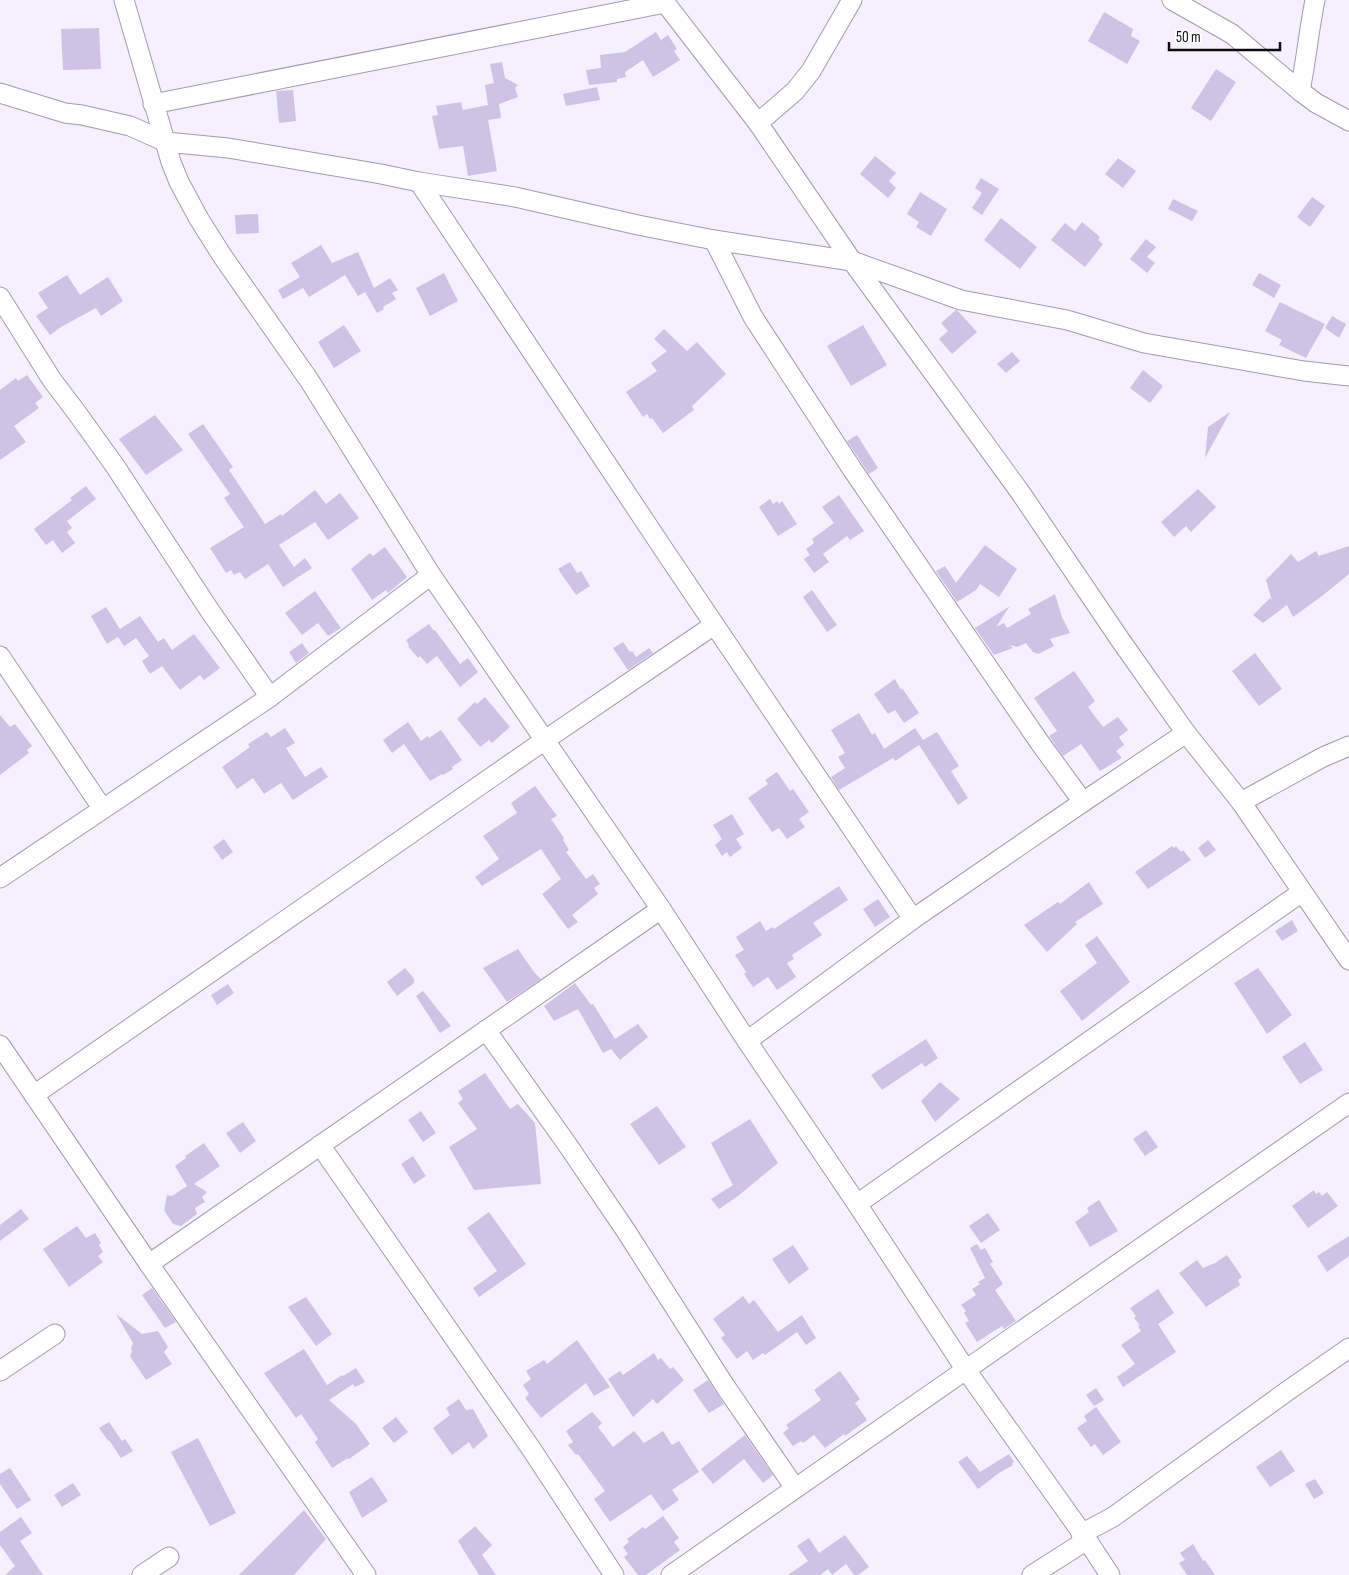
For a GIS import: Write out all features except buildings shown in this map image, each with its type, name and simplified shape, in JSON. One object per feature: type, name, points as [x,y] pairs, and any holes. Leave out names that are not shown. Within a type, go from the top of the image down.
[{"type":"street","points":[[124,0],[179,182],[199,219],[223,257],[309,380],[431,575],[661,909],[966,1370],[1110,1575]]},
{"type":"street","points":[[758,123],[794,91],[811,71],[852,0]]},
{"type":"street","points":[[1172,0],[1232,34],[1316,103],[1349,121]]},
{"type":"street","points":[[1300,91],[1310,21],[1315,0]]},
{"type":"street","points":[[154,104],[664,1],[758,123],[852,261],[1020,492],[1186,733],[1242,802],[1349,960]]},
{"type":"street","points":[[0,93],[65,113],[130,126],[166,142],[228,148],[515,197],[714,240],[852,261],[961,300],[1067,320],[1144,343],[1304,371],[1349,376]]},
{"type":"street","points":[[419,182],[714,625],[913,919]]},
{"type":"street","points":[[714,240],[753,317],[846,461],[1083,802]]},
{"type":"street","points":[[0,297],[52,380],[116,466],[210,611],[270,697]]},
{"type":"street","points":[[0,878],[270,697],[431,575]]},
{"type":"street","points":[[34,1095],[544,740],[714,625]]},
{"type":"street","points":[[0,656],[102,808]]},
{"type":"street","points":[[747,1041],[913,919],[1186,733]]},
{"type":"street","points":[[1242,802],[1323,757],[1349,746]]},
{"type":"street","points":[[857,1204],[1302,892]]},
{"type":"street","points":[[149,1264],[661,909]]},
{"type":"street","points":[[486,1030],[626,1231],[725,1386],[795,1488]]},
{"type":"street","points":[[0,1045],[149,1264],[366,1575]]},
{"type":"street","points":[[671,1575],[1349,1103]]},
{"type":"street","points":[[320,1144],[527,1443],[614,1575]]},
{"type":"street","points":[[0,1372],[55,1334]]},
{"type":"street","points":[[1032,1575],[1349,1348]]},
{"type":"street","points":[[142,1575],[169,1557]]}]
